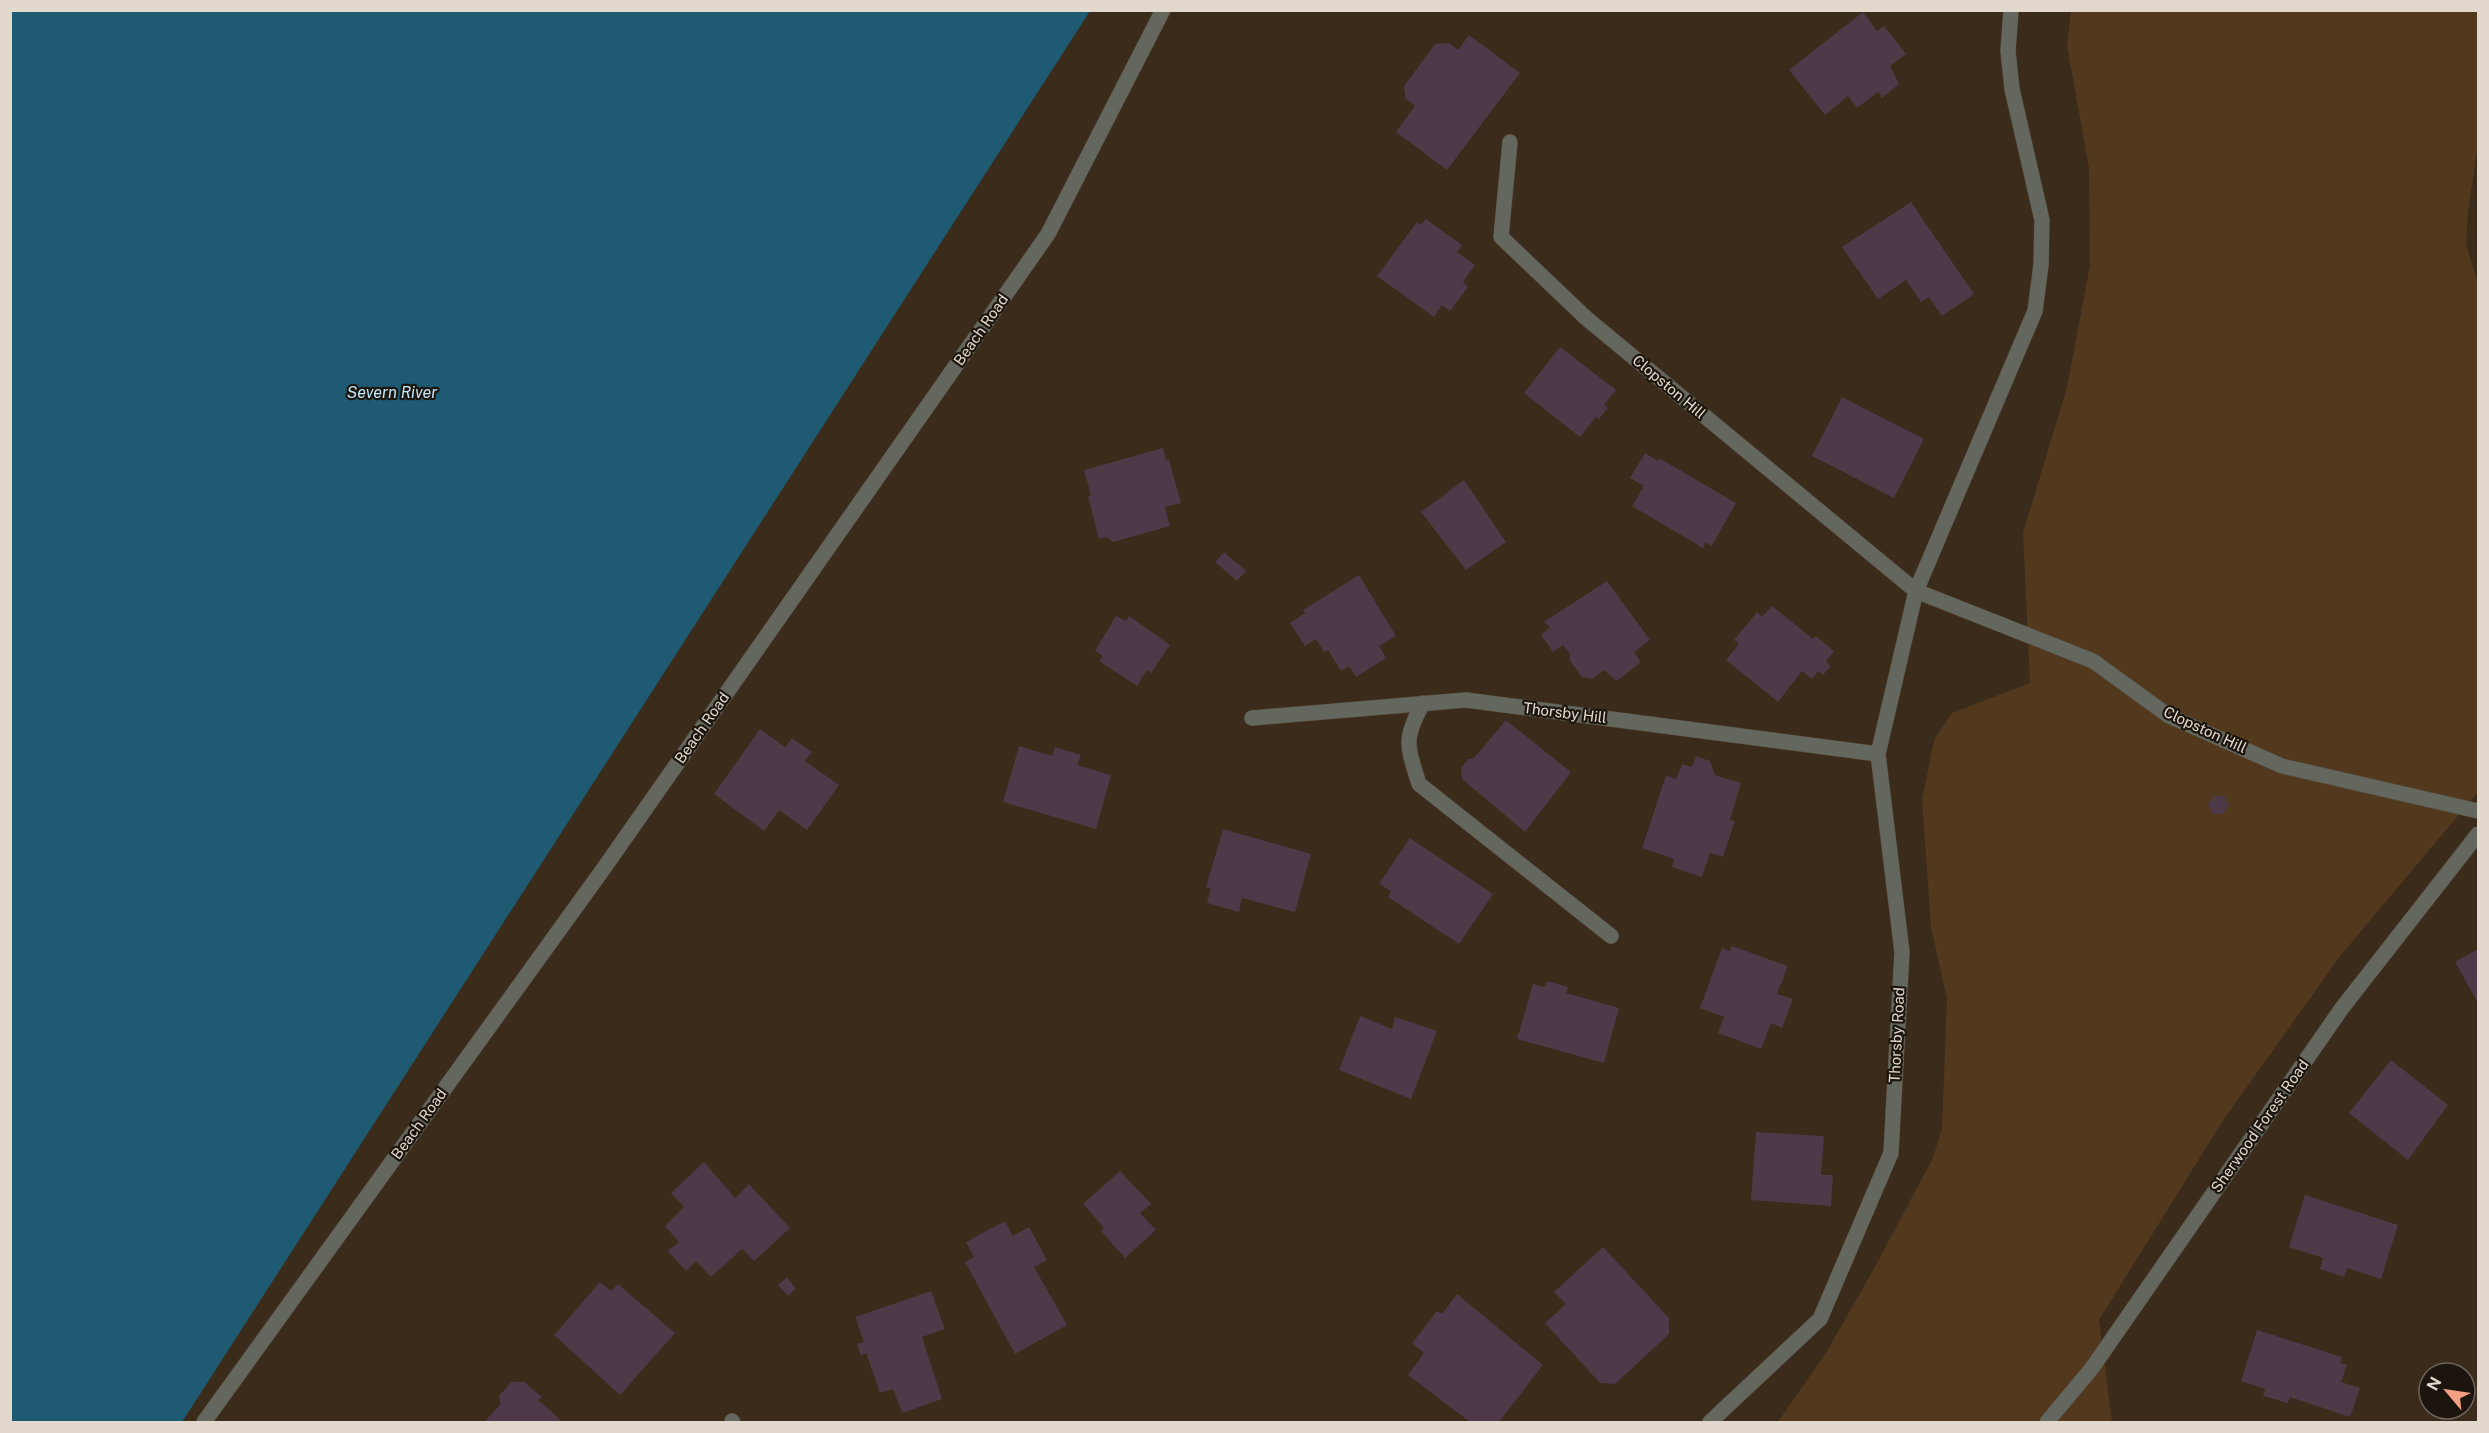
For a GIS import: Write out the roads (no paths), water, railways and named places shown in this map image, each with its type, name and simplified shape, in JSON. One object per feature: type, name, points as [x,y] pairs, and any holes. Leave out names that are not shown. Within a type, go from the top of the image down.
[{"type":"street","name":"Beach Road","points":[[204,1422],[604,868],[1048,234],[1163,10]]},
{"type":"street","points":[[1916,591],[2035,311],[2042,265],[2042,220],[2012,89],[2008,51],[2011,10]]},
{"type":"street","name":"Clopston Hill","points":[[1510,142],[1501,237],[1586,318],[1916,591],[2093,662],[2169,716],[2282,766],[2478,811]]},
{"type":"street","name":"Thorsby Road","points":[[1710,1422],[1820,1319],[1891,1153],[1902,952],[1878,754],[1916,591]]},
{"type":"street","name":"Thorsby Hill","points":[[1251,718],[1466,700],[1878,754]]},
{"type":"street","points":[[1424,703],[1408,731],[1411,757],[1419,784],[1611,936]]},
{"type":"street","name":"Sherwood Forest Road","points":[[2047,1422],[2092,1368],[2342,1008],[2478,834]]},
{"type":"water","name":"Severn River","points":[[10,11],[1090,11],[182,1422],[11,1422]]}]
